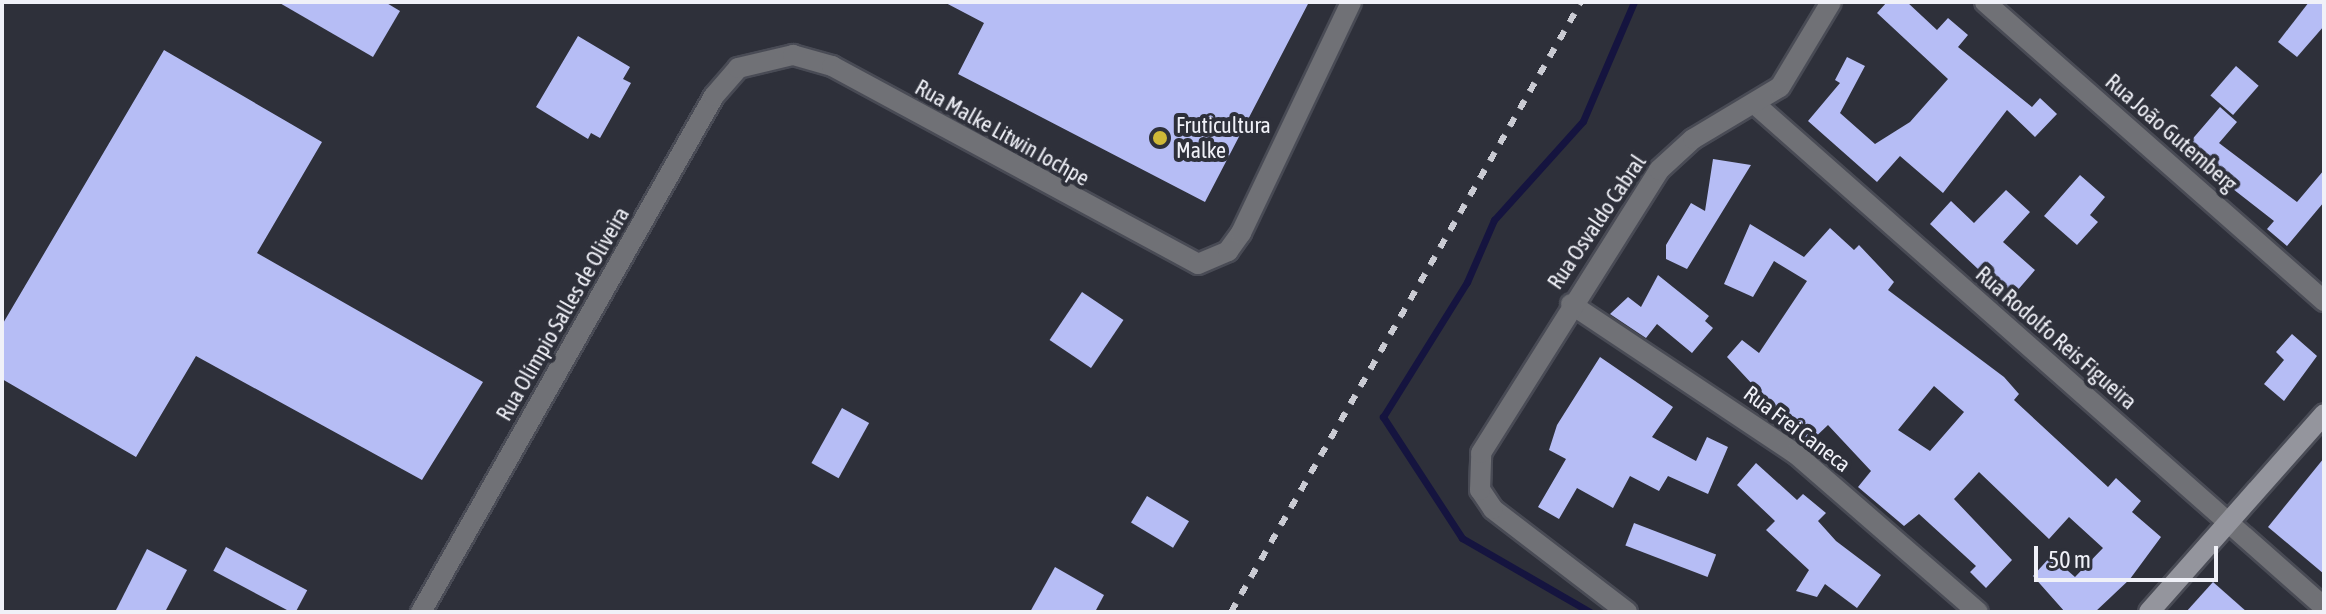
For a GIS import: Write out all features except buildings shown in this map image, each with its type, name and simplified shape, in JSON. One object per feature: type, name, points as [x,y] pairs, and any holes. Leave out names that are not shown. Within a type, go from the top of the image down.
[{"type":"street","name":"Rua Malke Litwin Iochpe","points":[[763,57],[793,55],[832,66],[1180,260],[1214,261],[1241,233],[1351,2]]},
{"type":"street","name":"Rua Osvaldo Cabral","points":[[1627,612],[1493,509],[1477,472],[1488,433],[1666,163],[1756,105],[1794,70],[1831,2]]},
{"type":"street","name":"Rua João Gutemberg","points":[[1985,2],[2324,301]]},
{"type":"street","name":"Rua Olímpio Salles de Oliveira","points":[[421,612],[714,96],[738,68],[763,57]]},
{"type":"street","name":"Rua Rodolfo Reis Figueira","points":[[1756,105],[2324,607]]},
{"type":"street","name":"Rua Frei Caneca","points":[[1571,304],[1796,454],[1978,612]]},
{"type":"street","points":[[2149,612],[2324,414]]},
{"type":"waterway","points":[[1590,612],[1462,538],[1383,417],[1467,282],[1494,220],[1583,121],[1634,2]]},
{"type":"railway","points":[[1231,612],[1581,2]]},
{"type":"place","name":"Fruticultura Malke","points":[[1160,138]]}]
